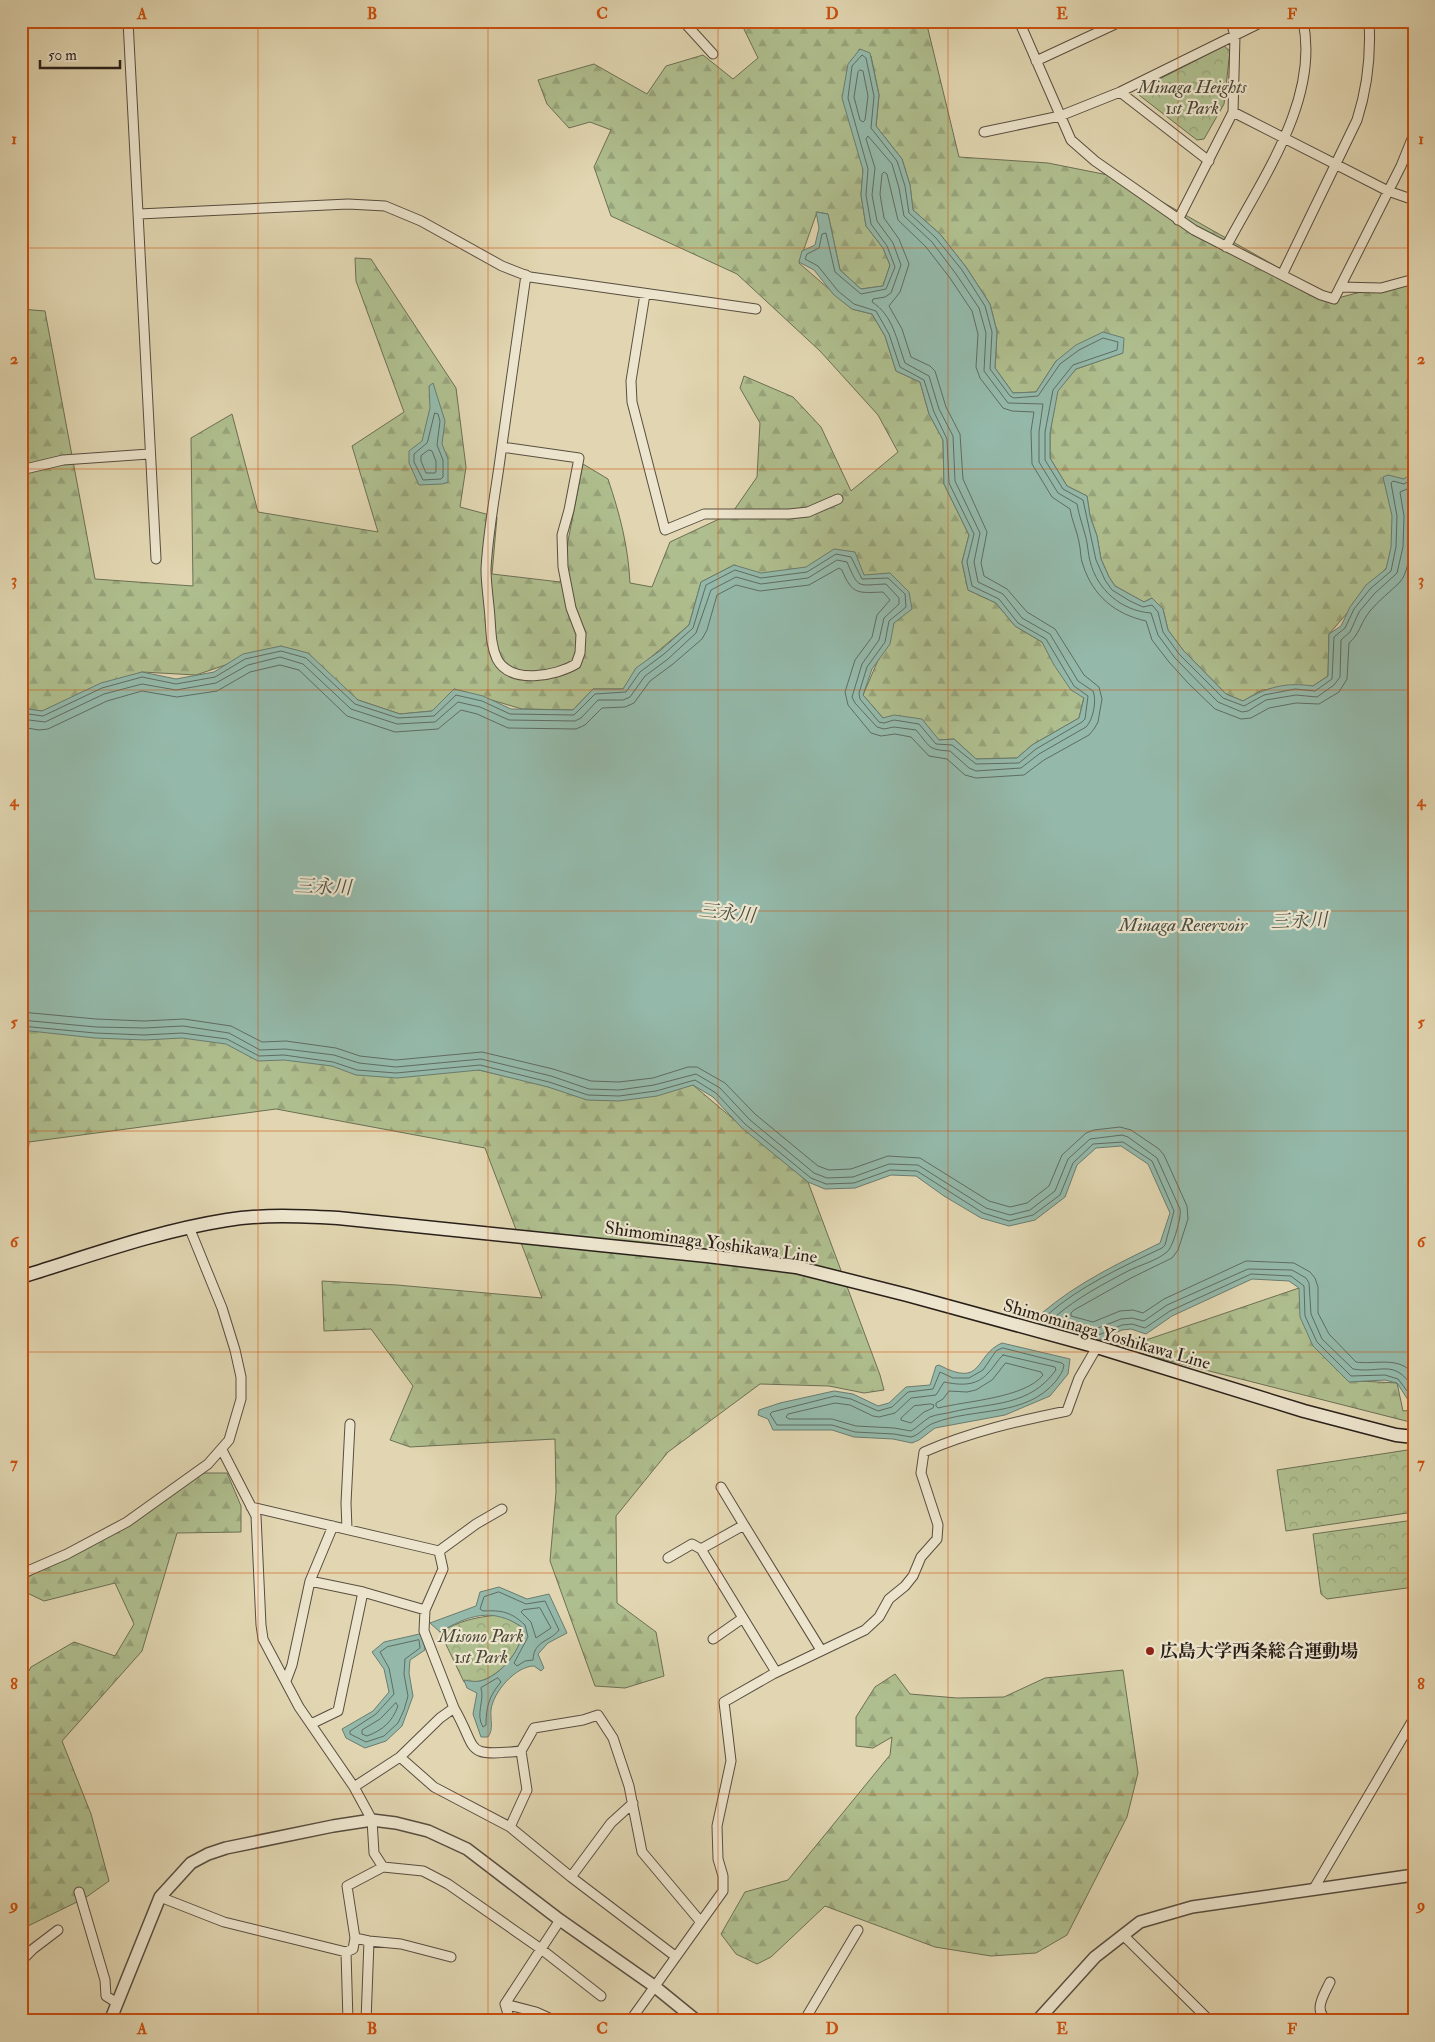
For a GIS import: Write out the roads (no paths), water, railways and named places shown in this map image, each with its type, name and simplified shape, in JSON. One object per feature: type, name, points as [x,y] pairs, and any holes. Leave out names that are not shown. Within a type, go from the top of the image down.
[{"type":"main road","name":"Shimominaga Yoshikawa Line","points":[[21,1277],[114,1247],[189,1227],[229,1219],[280,1215],[338,1218],[688,1254],[796,1267],[1097,1347],[1304,1411],[1396,1435],[1414,1437]]},
{"type":"street","points":[[128,21],[139,214],[149,454],[156,559]]},
{"type":"street","points":[[683,21],[713,54]]},
{"type":"street","points":[[1018,21],[1071,140],[1095,161],[1194,230],[1321,295],[1334,299],[1401,166],[1414,134]]},
{"type":"street","points":[[1036,61],[1122,21]]},
{"type":"street","points":[[1178,220],[1233,112],[1235,36],[1231,21]]},
{"type":"street","points":[[984,132],[1060,116],[1120,92],[1264,21]]},
{"type":"street","points":[[1226,246],[1284,138],[1298,104],[1304,70],[1306,37],[1303,21]]},
{"type":"street","points":[[1282,275],[1357,120],[1365,96],[1370,36],[1369,21]]},
{"type":"street","points":[[1120,92],[1209,161]]},
{"type":"street","points":[[1233,112],[1388,191],[1414,200]]},
{"type":"street","points":[[139,214],[348,204],[385,206],[420,221],[502,266],[526,275],[756,309]]},
{"type":"street","points":[[502,447],[579,458],[562,535],[563,567],[571,608],[581,634],[580,653],[576,664],[568,669],[549,674],[526,676],[507,670],[498,660],[492,644],[486,570],[502,447],[526,275]]},
{"type":"street","points":[[1340,287],[1381,288],[1414,279]]},
{"type":"street","points":[[645,294],[631,381],[632,402],[665,530],[704,514],[789,514],[808,512],[838,499]]},
{"type":"street","points":[[21,470],[62,460],[149,454]]},
{"type":"street","points":[[21,1574],[67,1554],[127,1522],[208,1464],[229,1440],[241,1399],[241,1377],[222,1308],[189,1227]]},
{"type":"street","points":[[630,2021],[723,1891],[723,1876],[718,1860],[717,1826],[731,1761],[724,1702],[776,1672],[865,1630],[872,1624],[889,1599],[905,1586],[913,1576],[921,1557],[937,1539],[938,1525],[921,1474],[924,1452],[946,1442],[1020,1420],[1067,1410],[1079,1378],[1097,1347]]},
{"type":"street","points":[[347,1529],[346,1503],[350,1424]]},
{"type":"street","points":[[222,1450],[256,1516],[263,1639],[300,1707],[354,1787],[372,1820],[374,1853],[383,1867]]},
{"type":"street","points":[[721,1487],[821,1650]]},
{"type":"street","points":[[252,1507],[439,1551],[476,1524],[502,1509]]},
{"type":"street","points":[[701,1550],[744,1525]]},
{"type":"street","points":[[286,1681],[292,1665],[310,1581],[333,1526]]},
{"type":"street","points":[[668,1558],[692,1544],[701,1550],[776,1672]]},
{"type":"street","points":[[439,1551],[443,1569],[425,1610],[424,1631],[454,1708],[471,1745],[480,1752],[494,1754],[521,1751]]},
{"type":"street","points":[[310,1581],[362,1592],[425,1610]]},
{"type":"street","points":[[311,1724],[338,1711],[362,1592]]},
{"type":"street","points":[[713,1639],[743,1618]]},
{"type":"street","points":[[354,1787],[400,1757],[440,1718],[454,1708]]},
{"type":"street","points":[[510,1827],[527,1790],[521,1751],[534,1728],[583,1720],[598,1715],[613,1738],[633,1803],[642,1852],[700,1921]]},
{"type":"street","points":[[1313,1890],[1414,1718]]},
{"type":"street","points":[[400,1757],[434,1788],[510,1827],[570,1877],[675,1956]]},
{"type":"street","points":[[570,1877],[611,1823],[633,1803]]},
{"type":"street","points":[[110,2021],[160,1897],[191,1863],[208,1854],[323,1828],[372,1820],[396,1823],[428,1831],[467,1849],[560,1920],[654,1986],[697,2021]]},
{"type":"street","points":[[160,1897],[224,1922],[346,1952],[353,1949],[356,1938],[347,1886],[383,1867],[423,1871],[448,1884],[541,1949],[602,1996]]},
{"type":"street","points":[[1037,2021],[1094,1957],[1140,1922],[1192,1907],[1414,1875]]},
{"type":"street","points":[[79,1892],[105,1980],[106,1996],[117,2003]]},
{"type":"street","points":[[510,2021],[505,2004],[560,1920]]},
{"type":"street","points":[[21,1961],[58,1930]]},
{"type":"street","points":[[804,2021],[858,1930]]},
{"type":"street","points":[[1123,1936],[1210,2021]]},
{"type":"street","points":[[356,1938],[401,1944],[451,1957]]},
{"type":"street","points":[[366,2021],[369,1941]]},
{"type":"street","points":[[346,1952],[348,2021]]},
{"type":"street","points":[[1330,1982],[1320,2005],[1320,2013],[1324,2019],[1330,2021]]},
{"type":"street","points":[[505,2004],[536,2012],[556,2021]]},
{"type":"water","name":"Minaga Reservoir","points":[[860,49],[870,53],[879,95],[876,126],[902,159],[910,185],[913,210],[940,234],[966,267],[990,304],[997,332],[995,368],[1013,393],[1036,392],[1056,361],[1076,345],[1103,332],[1124,338],[1123,353],[1076,369],[1058,391],[1050,433],[1050,458],[1067,486],[1087,496],[1101,559],[1115,586],[1144,602],[1152,598],[1163,609],[1168,630],[1183,650],[1226,694],[1243,701],[1260,692],[1285,685],[1313,686],[1328,676],[1329,634],[1341,626],[1350,607],[1366,585],[1386,569],[1391,547],[1392,516],[1383,477],[1388,475],[1404,479],[1413,472],[1414,460],[1414,1406],[1412,1406],[1397,1383],[1385,1380],[1349,1382],[1313,1346],[1300,1317],[1299,1288],[1289,1281],[1252,1279],[1172,1316],[1146,1334],[1131,1329],[1122,1330],[1095,1342],[1040,1327],[1042,1313],[1069,1292],[1114,1266],[1160,1243],[1170,1213],[1148,1164],[1121,1146],[1096,1148],[1077,1165],[1065,1197],[1035,1220],[1009,1226],[981,1218],[944,1196],[916,1176],[891,1175],[855,1188],[825,1189],[808,1182],[742,1128],[713,1097],[693,1085],[657,1096],[619,1101],[587,1100],[548,1087],[479,1070],[397,1078],[356,1075],[332,1066],[284,1060],[258,1061],[226,1044],[182,1038],[145,1040],[95,1038],[21,1030],[21,708],[42,711],[101,683],[142,672],[176,679],[214,672],[243,654],[281,646],[308,653],[358,700],[400,714],[432,711],[454,689],[483,696],[511,709],[573,710],[593,689],[623,689],[636,668],[661,650],[689,625],[701,582],[734,565],[761,573],[806,567],[834,549],[855,552],[864,575],[890,573],[909,592],[912,609],[894,623],[890,644],[872,669],[863,695],[883,718],[894,715],[922,719],[939,740],[954,739],[976,759],[1017,758],[1032,745],[1079,718],[1084,698],[1071,690],[1054,665],[1042,642],[1015,626],[996,603],[968,590],[962,562],[969,535],[944,484],[943,440],[929,414],[920,382],[896,371],[885,336],[872,314],[852,309],[834,295],[814,270],[799,262],[802,251],[815,245],[819,228],[816,212],[828,214],[840,270],[861,289],[883,286],[890,265],[883,248],[866,226],[861,195],[863,170],[842,98],[848,64]]},
{"type":"water","points":[[433,383],[445,421],[442,444],[448,459],[448,482],[419,485],[409,463],[409,451],[422,441],[430,408],[429,386]]},
{"type":"water","points":[[1002,1343],[1070,1359],[1068,1374],[1050,1396],[1005,1415],[935,1428],[912,1443],[893,1439],[854,1437],[832,1430],[773,1430],[768,1419],[758,1415],[759,1410],[780,1403],[834,1391],[853,1394],[878,1406],[889,1403],[906,1387],[930,1385],[936,1366],[939,1365],[964,1373],[971,1372],[977,1368],[993,1348]]},
{"type":"water","points":[[499,1587],[527,1599],[549,1594],[567,1633],[548,1643],[538,1654],[544,1668],[541,1671],[534,1666],[527,1667],[513,1675],[501,1688],[491,1710],[490,1734],[488,1737],[481,1737],[473,1714],[477,1693],[467,1688],[464,1680],[480,1681],[495,1674],[503,1667],[510,1660],[520,1643],[522,1627],[501,1617],[491,1615],[461,1621],[440,1632],[430,1623],[476,1606],[480,1592]]},
{"type":"water","points":[[424,1633],[425,1650],[410,1660],[409,1673],[413,1696],[402,1726],[386,1741],[365,1748],[346,1738],[342,1729],[373,1711],[389,1692],[384,1669],[372,1652],[384,1642]]},
{"type":"place","name":"広島大学西条総合運動場","points":[[1150,1651]]},
{"type":"park label","name":"Minaga Heights 1st Park","points":[[1192,97]]},
{"type":"park label","name":"Misono Park 1st Park","points":[[481,1646]]},
{"type":"water label","name":"三永川","points":[[323,886]]},
{"type":"water label","name":"三永川","points":[[727,912]]},
{"type":"water label","name":"三永川","points":[[1299,920]]}]
